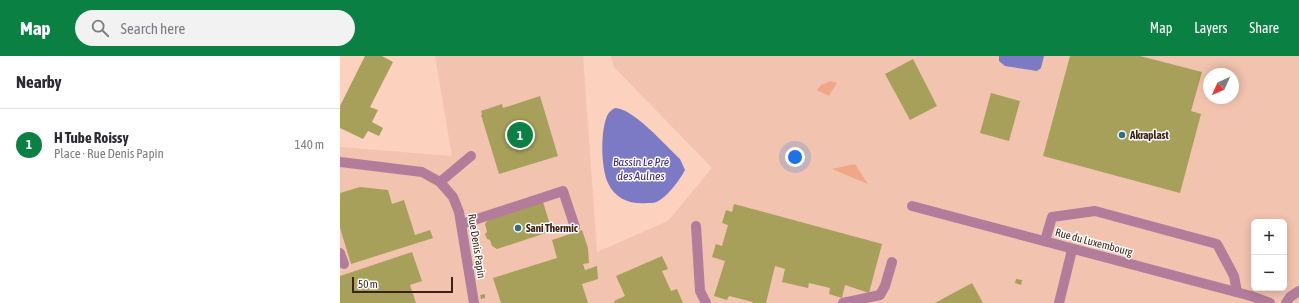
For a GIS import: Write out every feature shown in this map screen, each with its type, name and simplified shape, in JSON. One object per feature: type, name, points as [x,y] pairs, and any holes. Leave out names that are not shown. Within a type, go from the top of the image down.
[{"type":"street","points":[[440,182],[471,156]]},
{"type":"street","name":"Rue Denis Papin","points":[[340,162],[422,172],[440,182],[453,197],[459,212],[462,224],[470,302]]},
{"type":"street","points":[[462,224],[563,191],[575,227]]},
{"type":"street","name":"Rue du Luxembourg","points":[[912,206],[1045,241],[1072,250],[1237,292],[1270,303]]},
{"type":"street","points":[[1045,241],[1052,217],[1095,211],[1217,244],[1234,276],[1237,292]]},
{"type":"street","points":[[696,226],[700,291],[706,303]]},
{"type":"street","points":[[1060,303],[1072,250]]},
{"type":"street","points":[[340,253],[344,264]]},
{"type":"street","points":[[843,303],[880,295],[885,286],[892,262]]},
{"type":"street","points":[[1286,303],[1290,297],[1299,291]]},
{"type":"shaded area","points":[[435,56],[583,56],[597,252],[668,221],[712,168],[614,67],[611,56],[1299,56],[1299,303],[340,303],[340,147],[452,156]]},
{"type":"shaded area","points":[[831,81],[837,83],[829,96],[817,90],[821,85]]},
{"type":"shaded area","points":[[855,164],[868,184],[832,169]]},
{"type":"water","points":[[999,56],[1044,56],[1041,68],[1037,71],[1005,66],[999,61]]},
{"type":"water","name":"Bassin Le Pré des Aulnes","points":[[615,108],[631,114],[640,121],[680,159],[685,170],[671,190],[657,202],[636,203],[624,200],[611,189],[608,183],[604,168],[602,148],[605,121],[608,114]]},
{"type":"building","points":[[365,56],[382,56],[393,62],[370,107],[378,110],[372,122],[383,128],[379,136],[368,131],[363,139],[340,128],[340,106]]},
{"type":"building","name":"Akraplast","points":[[1070,56],[1140,56],[1202,72],[1191,111],[1201,114],[1180,193],[1043,156]]},
{"type":"building","points":[[913,59],[937,106],[910,120],[885,74]]},
{"type":"building","points":[[991,93],[1020,101],[1009,141],[980,133]]},
{"type":"building","points":[[540,96],[558,156],[499,174],[481,111],[502,104],[503,108]]},
{"type":"building","points":[[360,187],[388,190],[392,204],[404,200],[415,235],[430,230],[433,238],[351,264],[340,228],[340,193]]},
{"type":"building","name":"Sani Thermic","points":[[543,202],[552,231],[497,249],[492,246],[490,240],[487,239],[485,234],[487,232],[485,224],[488,220]]},
{"type":"building","points":[[734,204],[882,244],[869,293],[845,285],[842,298],[829,294],[830,288],[809,283],[808,288],[782,282],[785,269],[775,266],[766,303],[752,303],[753,302],[729,296],[727,300],[714,296],[725,261],[712,257],[716,244],[722,246],[728,225],[722,223],[726,210],[732,212]]},
{"type":"building","points":[[582,230],[588,248],[589,263],[583,264],[585,270],[597,266],[598,279],[582,284],[588,303],[501,303],[493,278],[557,258],[552,240]]},
{"type":"building","points":[[412,252],[422,281],[410,285],[416,303],[340,303],[340,276]]},
{"type":"building","points":[[662,256],[668,269],[662,271],[671,291],[677,289],[683,303],[615,303],[614,301],[625,296],[616,276]]},
{"type":"building","points":[[1016,279],[1022,280],[1021,285],[1015,283]]},
{"type":"building","points":[[972,283],[983,303],[935,303]]},
{"type":"building","points":[[485,294],[485,298],[481,299],[480,295]]},
{"type":"place","name":"H Tube Roissy","points":[[520,135]]},
{"type":"place","name":"Akraplast","points":[[1122,135]]},
{"type":"place","name":"Sani Thermic","points":[[518,228]]}]
